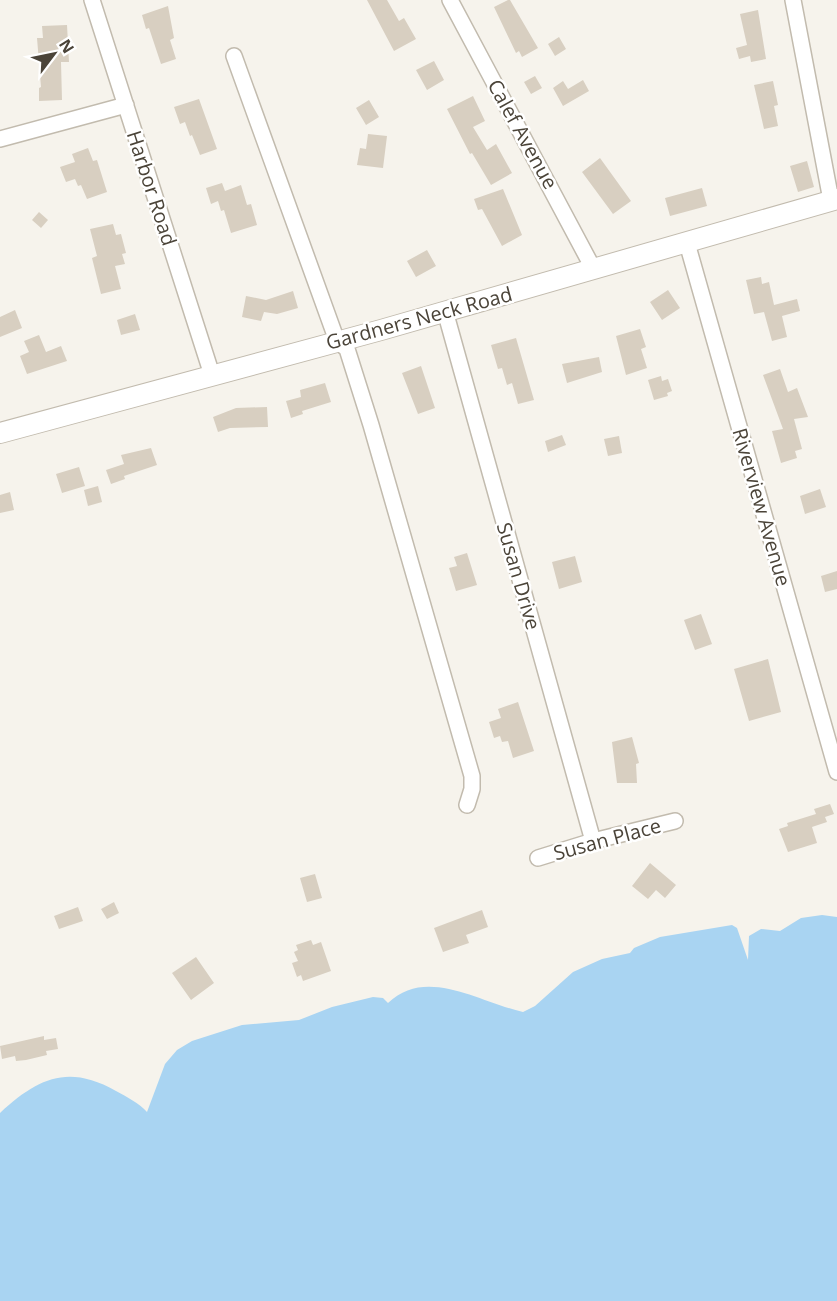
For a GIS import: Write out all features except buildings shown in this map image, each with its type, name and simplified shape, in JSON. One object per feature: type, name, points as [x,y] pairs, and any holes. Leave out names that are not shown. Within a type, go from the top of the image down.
[{"type":"street","name":"Harbor Road","points":[[92,0],[213,375]]},
{"type":"street","name":"Calef Avenue","points":[[450,0],[594,270]]},
{"type":"street","points":[[793,0],[834,199]]},
{"type":"street","points":[[234,56],[337,341],[347,349],[371,425],[471,776],[472,789],[467,805]]},
{"type":"street","points":[[0,139],[126,105]]},
{"type":"street","name":"Gardners Neck Road","points":[[0,433],[594,270],[834,199]]},
{"type":"street","name":"Riverview Avenue","points":[[687,243],[837,772]]},
{"type":"street","name":"Susan Drive","points":[[445,311],[593,841]]},
{"type":"street","name":"Susan Place","points":[[538,858],[593,841],[675,821]]},
{"type":"water","points":[[822,915],[837,917],[837,1301],[0,1301],[0,1113],[27,1091],[41,1084],[68,1077],[83,1078],[116,1091],[137,1103],[147,1112],[165,1064],[177,1050],[192,1041],[242,1025],[299,1020],[332,1007],[373,997],[383,998],[388,1003],[403,992],[419,987],[453,990],[523,1012],[535,1006],[573,972],[602,959],[630,953],[634,948],[660,937],[732,925],[737,928],[748,960],[749,936],[761,929],[780,931],[801,918]]}]
